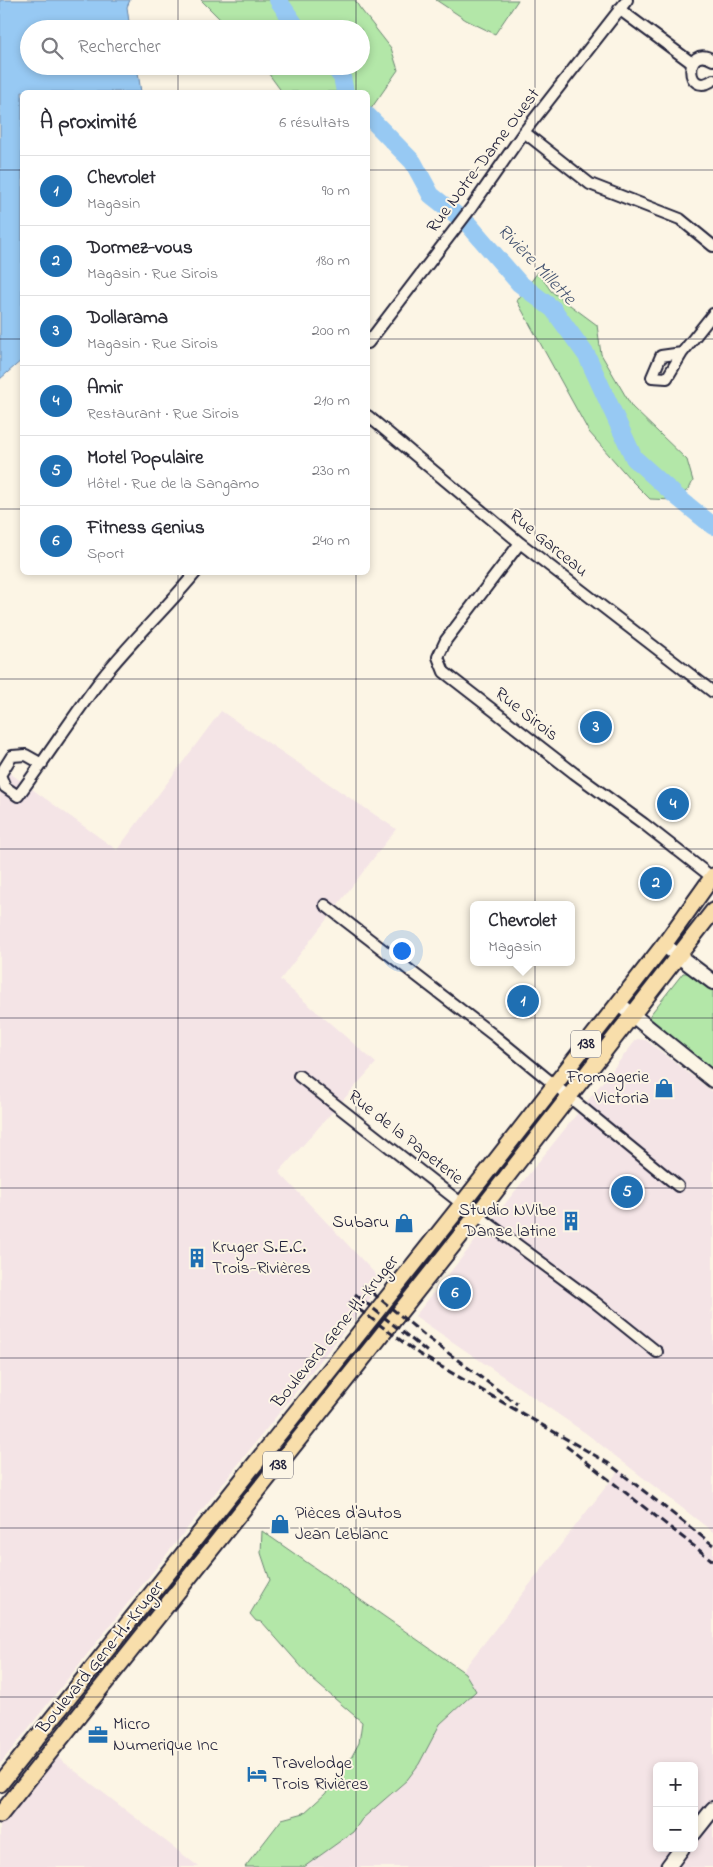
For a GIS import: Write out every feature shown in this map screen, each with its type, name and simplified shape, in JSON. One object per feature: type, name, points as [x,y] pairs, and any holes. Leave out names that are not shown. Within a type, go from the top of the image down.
[{"type":"main road","name":"Boulevard Gene-H.-Kruger","points":[[0,1784],[462,1204],[619,1004],[713,877]]},
{"type":"main road","name":"Boulevard Gene-H.-Kruger","points":[[0,1815],[477,1214],[713,911]]},
{"type":"main road","points":[[664,945],[713,982]]},
{"type":"main road","points":[[619,1004],[713,1080]]},
{"type":"main road","points":[[698,1828],[713,1809]]},
{"type":"main road","points":[[668,1867],[679,1852]]},
{"type":"street","name":"Rue Notre-Dame Ouest","points":[[370,340],[471,208],[524,132],[627,0]]},
{"type":"street","points":[[619,9],[692,63]]},
{"type":"street","points":[[713,60],[704,57],[695,60],[692,63],[690,72],[694,79],[701,84],[713,80]]},
{"type":"street","points":[[524,132],[590,184],[680,218],[713,246]]},
{"type":"street","points":[[682,353],[713,314]]},
{"type":"street","name":"Rue Garceau","points":[[370,418],[520,543],[713,692]]},
{"type":"street","name":"Rue Sirois","points":[[520,543],[446,640],[438,657],[444,672],[574,774],[644,824],[713,877]]},
{"type":"street","points":[[42,764],[26,755],[12,756],[0,775],[5,787],[18,796],[42,764],[103,678],[193,575]]},
{"type":"street","points":[[325,905],[496,1037],[678,1186]]},
{"type":"street","name":"Rue de la Papeterie","points":[[299,1076],[462,1204],[657,1352]]},
{"type":"shaded area","points":[[221,711],[396,829],[280,980],[376,1063],[279,1172],[383,1282],[0,1764],[0,766],[117,850]]},
{"type":"shaded area","points":[[637,1039],[646,1040],[713,1092],[713,1307],[709,1314],[713,1311],[713,1532],[587,1434],[415,1316]]},
{"type":"shaded area","points":[[619,1470],[713,1545],[713,1800],[703,1813],[713,1821],[713,1867],[299,1867],[467,1665]]},
{"type":"shaded area","points":[[52,1753],[199,1867],[0,1867],[0,1818]]},
{"type":"green space","points":[[201,0],[355,0],[369,20],[221,20]]},
{"type":"green space","points":[[436,0],[518,0],[495,34],[466,20]]},
{"type":"green space","points":[[370,21],[391,48],[398,70],[370,110],[370,90],[281,90],[270,75],[370,75]]},
{"type":"green space","points":[[538,272],[551,291],[597,325],[601,354],[632,407],[687,460],[693,481],[689,489],[674,500],[650,499],[589,432],[517,301]]},
{"type":"green space","points":[[690,971],[713,990],[713,1073],[650,1019],[650,1015],[683,973],[689,973]]},
{"type":"green space","points":[[262,1531],[465,1673],[476,1691],[440,1724],[419,1764],[407,1780],[362,1819],[353,1832],[304,1867],[245,1867],[282,1819],[304,1813],[325,1794],[345,1769],[359,1743],[362,1722],[313,1680],[262,1622],[256,1621],[250,1614],[270,1580],[261,1553]]},
{"type":"water","points":[[0,0],[130,0],[127,7],[129,20],[20,20],[20,75],[138,75],[141,90],[20,90],[20,362],[0,379]]},
{"type":"waterway","name":"Rivière Millette","points":[[278,0],[292,20]]},
{"type":"waterway","name":"Rivière Millette","points":[[340,75],[345,90]]},
{"type":"waterway","name":"Rivière Millette","points":[[370,118],[413,162],[431,195],[469,225],[519,283],[553,309],[587,356],[634,458],[713,526]]},
{"type":"railway","points":[[363,1285],[428,1338],[517,1404]]},
{"type":"railway","points":[[355,1294],[430,1354]]},
{"type":"railway","points":[[349,1302],[419,1354],[608,1463],[713,1545]]},
{"type":"railway","points":[[566,1446],[713,1561]]},
{"type":"place","name":"Dollarama","points":[[596,727]]},
{"type":"place","name":"Amir","points":[[673,804]]},
{"type":"place","name":"Dormez-vous","points":[[656,883]]},
{"type":"place","name":"Chevrolet","points":[[523,1001]]},
{"type":"place","name":"Fromagerie Victoria","points":[[664,1088]]},
{"type":"place","name":"Motel Populaire","points":[[627,1192]]},
{"type":"place","name":"Studio NVibe Danse latine","points":[[571,1221]]},
{"type":"place","name":"Subaru","points":[[404,1223]]},
{"type":"place","name":"Kruger S.E.C. Trois-Rivières","points":[[197,1258]]},
{"type":"place","name":"Fitness Genius","points":[[455,1293]]},
{"type":"place","name":"Pièces d'autos Jean Leblanc","points":[[280,1524]]},
{"type":"place","name":"Micro Numerique Inc","points":[[98,1735]]},
{"type":"place","name":"Travelodge Trois Rivières","points":[[257,1774]]}]
